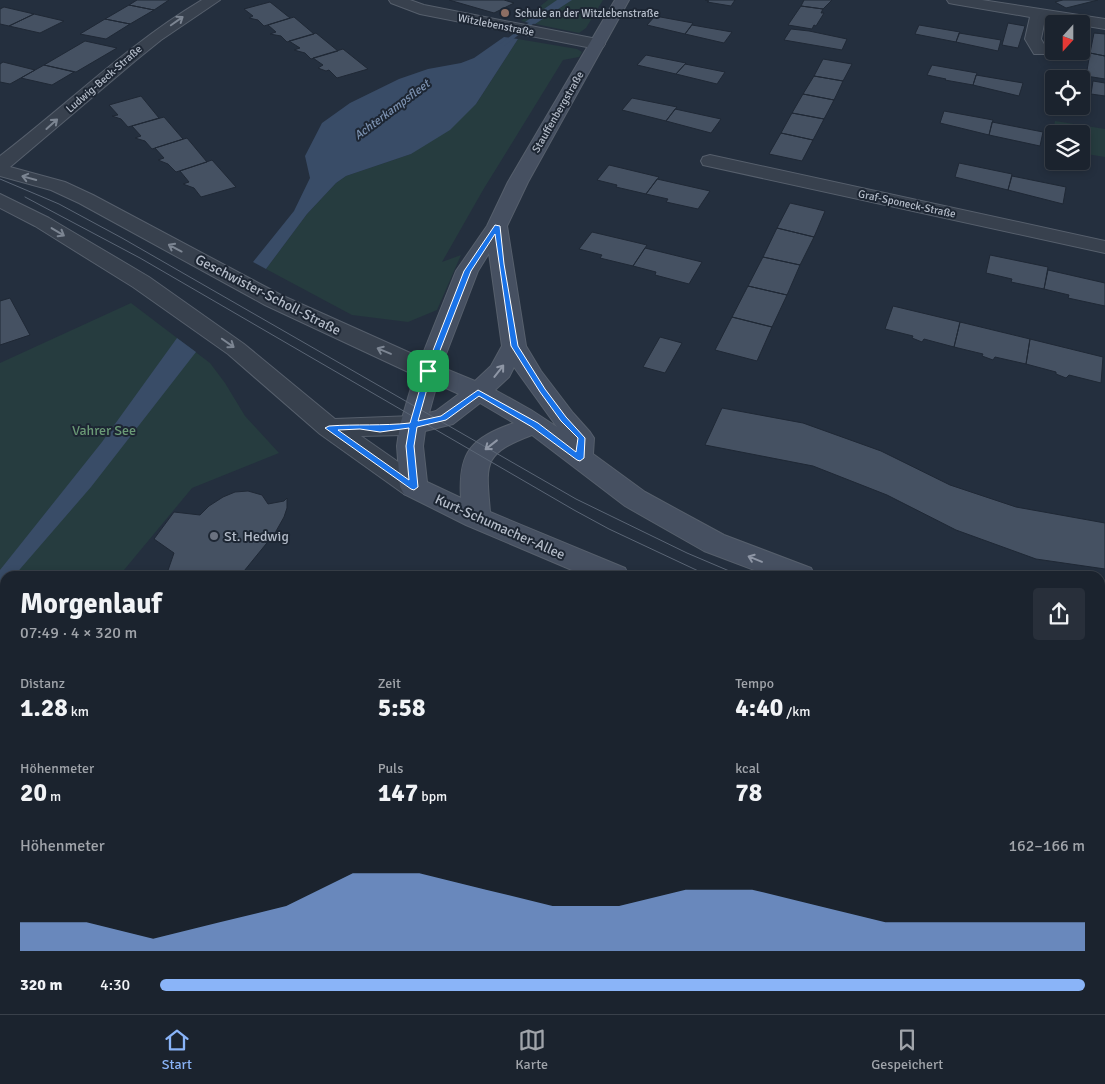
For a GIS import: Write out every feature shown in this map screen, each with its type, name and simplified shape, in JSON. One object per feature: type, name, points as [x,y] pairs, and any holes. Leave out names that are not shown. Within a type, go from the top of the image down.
[{"type":"street","name":"Ludwig-Beck-Straße","points":[[0,165],[34,140],[139,48],[186,14],[213,0]]},
{"type":"street","name":"Witzlebenstraße","points":[[396,0],[420,10],[597,44]]},
{"type":"street","name":"Stauffenbergstraße","points":[[414,487],[410,446],[413,425],[428,371],[467,271],[497,226],[518,182],[622,0]]},
{"type":"street","points":[[954,0],[1105,24]]},
{"type":"street","points":[[1039,14],[1033,39],[1040,51]]},
{"type":"street","name":"Graf-Sponeck-Straße","points":[[710,161],[1105,247]]},
{"type":"street","name":"Geschwister-Scholl-Straße","points":[[0,170],[58,186],[79,196],[273,300],[478,392],[535,425]]},
{"type":"street","points":[[0,200],[42,222],[141,282],[236,349],[292,399],[329,428],[414,487]]},
{"type":"street","points":[[497,226],[514,346],[538,384],[564,419],[582,438],[580,458]]},
{"type":"street","points":[[329,428],[360,427],[380,429],[413,425],[444,418],[478,392],[500,371],[514,346]]},
{"type":"street","points":[[476,518],[474,468],[480,456],[503,436],[535,425],[635,499],[714,543],[788,571]]},
{"type":"street","name":"Kurt-Schumacher-Allee","points":[[414,487],[476,518],[603,571]]},
{"type":"green space","points":[[548,0],[603,0],[586,28],[579,33],[521,21]]},
{"type":"green space","points":[[518,39],[577,49],[582,52],[579,57],[563,60],[483,190],[442,262],[461,255],[437,310],[408,322],[352,315],[266,269],[307,214],[336,183],[346,176],[411,154],[476,104]]},
{"type":"green space","points":[[1055,121],[1080,125],[1054,125]]},
{"type":"green space","points":[[1090,127],[1105,129],[1105,157],[1090,154]]},
{"type":"green space","name":"Vahrer See","points":[[131,303],[210,363],[245,416],[279,453],[192,488],[123,571],[0,571],[0,363]]},
{"type":"water","points":[[557,0],[572,0],[535,24],[525,22]]},
{"type":"water","points":[[504,37],[518,39],[476,104],[450,130],[411,154],[346,176],[336,183],[307,214],[266,269],[253,262],[294,211],[310,178],[305,156],[322,123],[350,103],[399,79],[428,69],[461,63],[474,58]]},
{"type":"water","points":[[177,338],[196,352],[91,487],[18,571],[0,571],[0,570],[102,442]]},
{"type":"building","points":[[137,0],[169,0],[154,10],[129,5]]},
{"type":"building","points":[[449,0],[504,0],[514,3],[494,13]]},
{"type":"building","points":[[705,0],[735,0],[731,6]]},
{"type":"building","points":[[804,0],[832,0],[823,9],[801,6]]},
{"type":"building","points":[[1063,0],[1098,0],[1066,8],[1055,2]]},
{"type":"building","points":[[270,2],[290,18],[264,26],[258,20],[249,18],[253,16],[244,9]]},
{"type":"building","points":[[129,5],[154,10],[130,24],[105,19]]},
{"type":"building","points":[[801,6],[823,9],[821,13],[824,13],[812,29],[788,25]]},
{"type":"building","points":[[4,7],[34,14],[9,26],[0,24],[0,9]]},
{"type":"building","points":[[34,14],[64,21],[40,33],[9,26]]},
{"type":"building","points":[[655,16],[693,23],[685,34],[647,25]]},
{"type":"building","points":[[294,17],[314,34],[287,42],[281,36],[270,34],[276,32],[268,25]]},
{"type":"building","points":[[105,19],[130,24],[106,39],[80,34]]},
{"type":"building","points":[[1008,23],[1025,26],[1018,48],[1002,45]]},
{"type":"building","points":[[692,25],[732,32],[724,43],[685,34]]},
{"type":"building","points":[[919,25],[960,32],[956,42],[915,34]]},
{"type":"building","points":[[791,29],[847,39],[842,50],[784,40]]},
{"type":"building","points":[[316,33],[338,51],[311,59],[305,53],[294,50],[300,48],[289,41]]},
{"type":"building","points":[[959,33],[1001,40],[998,51],[956,42]]},
{"type":"building","points":[[1094,33],[1105,34],[1105,56],[1090,53]]},
{"type":"building","points":[[85,41],[117,48],[76,72],[44,65]]},
{"type":"building","points":[[343,49],[368,69],[337,78],[329,70],[326,71],[318,68],[323,65],[313,58]]},
{"type":"building","points":[[1090,53],[1105,56],[1105,79],[1090,77],[1090,70],[1087,70]]},
{"type":"building","points":[[646,55],[686,63],[676,74],[637,65]]},
{"type":"building","points":[[823,59],[852,64],[843,81],[814,76]]},
{"type":"building","points":[[3,62],[35,70],[10,84],[0,82],[0,64]]},
{"type":"building","points":[[685,64],[725,72],[717,84],[676,74]]},
{"type":"building","points":[[44,65],[74,72],[52,85],[21,78]]},
{"type":"building","points":[[932,65],[977,73],[973,85],[927,75]]},
{"type":"building","points":[[976,75],[1023,83],[1019,96],[973,85]]},
{"type":"building","points":[[814,76],[843,81],[834,100],[803,94]]},
{"type":"building","points":[[1093,81],[1105,83],[1105,96],[1091,94]]},
{"type":"building","points":[[803,94],[834,100],[824,119],[792,113]]},
{"type":"building","points":[[141,96],[159,118],[128,127],[121,119],[112,116],[118,115],[109,105]]},
{"type":"building","points":[[632,98],[677,107],[666,121],[622,110]]},
{"type":"building","points":[[675,109],[721,119],[711,133],[666,121]]},
{"type":"building","points":[[944,111],[993,120],[989,135],[940,123]]},
{"type":"building","points":[[792,113],[824,119],[813,140],[781,133]]},
{"type":"building","points":[[164,117],[183,139],[152,149],[145,141],[135,138],[141,136],[132,126]]},
{"type":"building","points":[[992,122],[1043,132],[1040,146],[989,135]]},
{"type":"building","points":[[781,133],[813,140],[802,161],[769,154]]},
{"type":"building","points":[[187,138],[207,162],[176,172],[168,164],[158,160],[164,158],[155,148]]},
{"type":"building","points":[[212,160],[236,187],[201,197],[194,188],[183,184],[189,182],[180,171]]},
{"type":"building","points":[[959,163],[1012,174],[1008,190],[955,177]]},
{"type":"building","points":[[609,165],[659,177],[646,194],[616,187],[617,185],[597,180]]},
{"type":"building","points":[[1012,176],[1066,187],[1063,204],[1008,190]]},
{"type":"building","points":[[657,179],[710,191],[698,209],[666,202],[668,199],[646,194]]},
{"type":"building","points":[[790,203],[825,211],[814,237],[777,228]]},
{"type":"building","points":[[777,228],[814,237],[800,265],[763,257]]},
{"type":"building","points":[[592,232],[647,245],[633,266],[600,258],[602,255],[579,249]]},
{"type":"building","points":[[645,248],[702,262],[689,284],[655,275],[656,272],[633,266]]},
{"type":"building","points":[[990,255],[1048,267],[1044,289],[1011,282],[1012,279],[986,273]]},
{"type":"building","points":[[763,257],[800,265],[787,295],[748,286]]},
{"type":"building","points":[[1048,270],[1105,283],[1105,306],[1068,298],[1069,295],[1044,289]]},
{"type":"building","points":[[748,286],[787,295],[772,327],[732,317]]},
{"type":"building","points":[[10,298],[30,335],[0,345],[0,301]]},
{"type":"building","points":[[893,306],[960,322],[954,347],[924,339],[922,342],[912,338],[913,336],[885,329]]},
{"type":"building","points":[[732,317],[772,327],[757,361],[715,350]]},
{"type":"building","points":[[960,322],[1030,339],[1026,364],[995,357],[993,360],[982,356],[983,354],[954,347]]},
{"type":"building","points":[[660,337],[682,343],[665,373],[643,367]]},
{"type":"building","points":[[1030,339],[1103,357],[1101,383],[1069,375],[1066,378],[1056,374],[1056,372],[1026,364]]},
{"type":"building","points":[[722,408],[803,423],[881,451],[950,485],[1016,507],[1105,523],[1105,569],[1036,559],[956,530],[887,495],[813,466],[705,445]]},
{"type":"building","name":"St. Hedwig","points":[[248,491],[262,495],[268,504],[284,501],[287,498],[287,508],[284,517],[275,533],[244,571],[168,571],[174,553],[154,539],[174,512],[200,515],[209,506],[235,492]]},
{"type":"waterway","name":"Achterkampsfleet","points":[[502,45],[540,17]]},
{"type":"tram line","points":[[0,179],[59,204],[122,238],[576,499],[687,553],[729,571]]},
{"type":"tram line","points":[[25,197],[140,258],[574,510],[609,529],[698,571]]},
{"type":"place","name":"Schule an der Witzlebenstraße","points":[[505,13]]},
{"type":"place","name":"St. Hedwig","points":[[214,536]]},
{"type":"route","points":[[428,371],[413,425],[380,429],[360,427],[329,428],[414,487],[410,446],[413,425],[444,418],[478,392],[535,425],[580,458],[582,438],[564,419],[543,391],[514,346],[497,226],[467,271],[428,371]]}]
